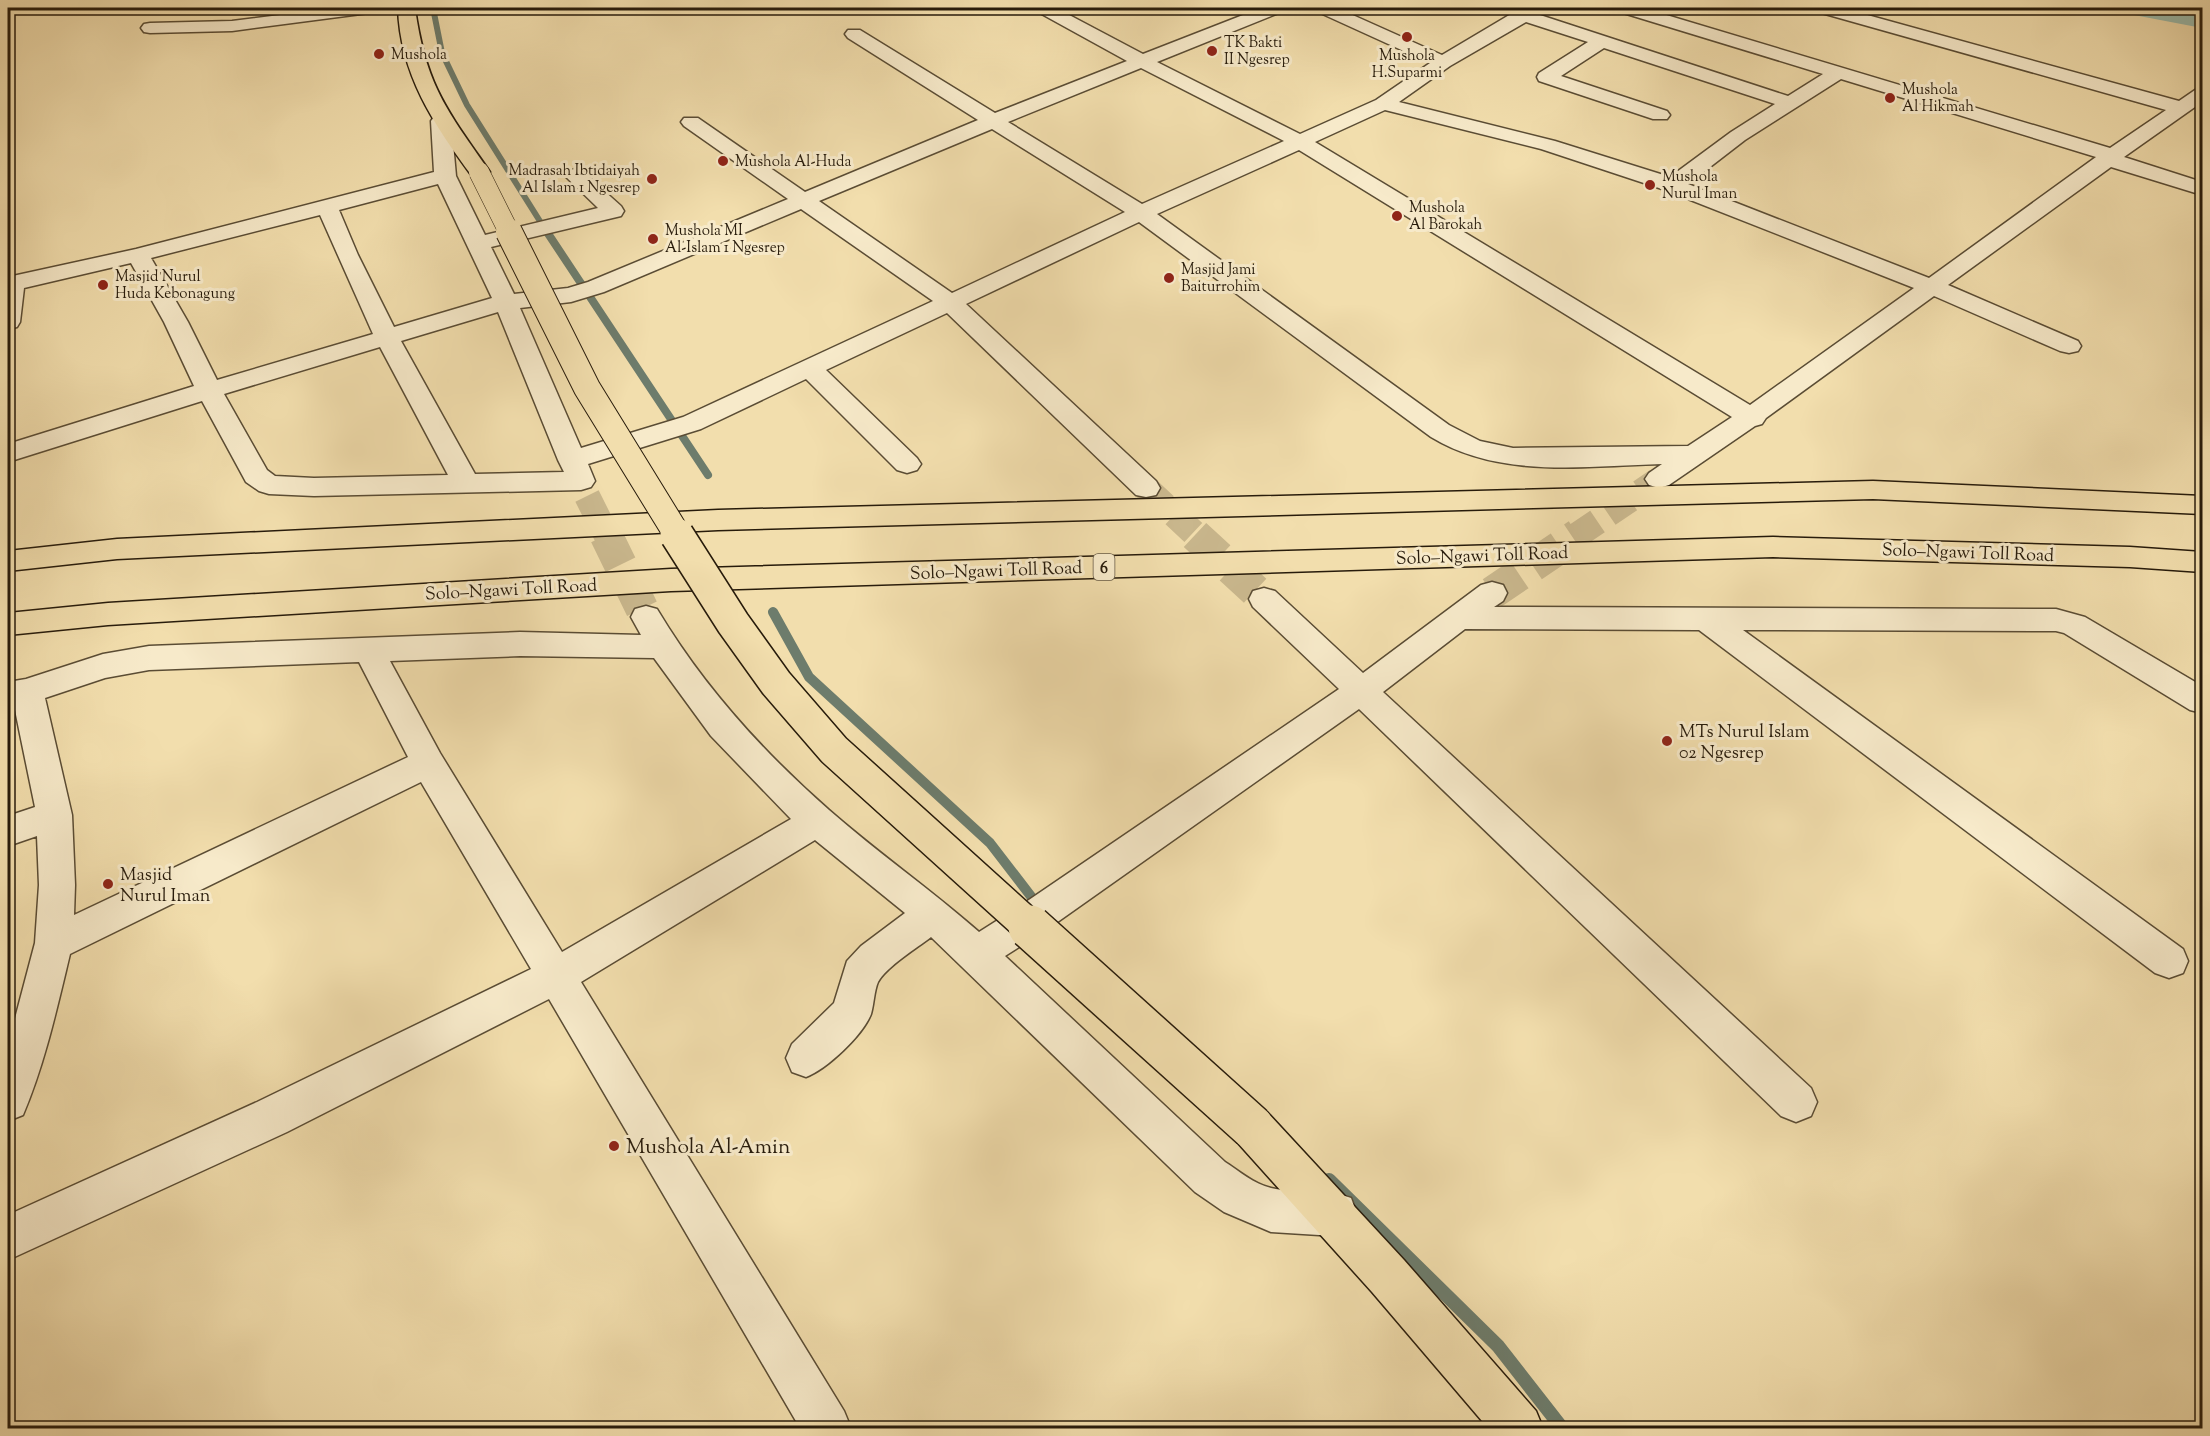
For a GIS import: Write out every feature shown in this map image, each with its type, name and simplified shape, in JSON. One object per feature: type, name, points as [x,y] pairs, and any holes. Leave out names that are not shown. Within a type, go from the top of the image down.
[{"type":"main road","points":[[406,8],[412,55],[419,77],[441,121],[462,174],[587,388],[720,603],[776,683],[834,750],[1252,1127],[1335,1214],[1519,1428]]},
{"type":"main road","points":[[8,561],[117,549],[706,520],[1706,494],[1873,490],[2202,505]]},
{"type":"main road","name":"Solo–Ngawi Toll Road","points":[[8,624],[108,614],[671,580],[1761,547],[2130,557],[2202,562]]},
{"type":"street","points":[[156,18],[225,27],[369,8]]},
{"type":"street","points":[[1044,8],[1143,62],[1299,141],[1753,417]]},
{"type":"street","points":[[8,453],[386,336],[506,302],[571,295],[596,287],[994,120],[1275,8]]},
{"type":"street","points":[[1324,8],[1443,62]]},
{"type":"street","points":[[1626,8],[1839,72],[2109,157],[2202,189]]},
{"type":"street","points":[[1824,8],[2181,108]]},
{"type":"street","points":[[138,255],[176,322],[209,390],[256,476],[269,486],[314,487],[580,479],[659,434],[692,423],[1141,213],[1383,104],[1443,62],[1531,11],[1601,42],[1791,103]]},
{"type":"street","points":[[854,34],[1141,213],[1462,445],[1497,456],[1525,458],[1696,455]]},
{"type":"street","points":[[1601,42],[1546,77],[1660,115]]},
{"type":"street","points":[[1673,185],[1738,136],[1839,72]]},
{"type":"street","points":[[1659,479],[1753,417],[2109,157],[2202,94]]},
{"type":"street","points":[[1383,104],[1548,145],[1673,185],[1932,287],[2069,346]]},
{"type":"street","points":[[441,121],[462,174],[478,243],[506,302],[580,479]]},
{"type":"street","points":[[692,122],[951,303],[1146,488]]},
{"type":"street","points":[[8,322],[13,283],[138,255],[462,174]]},
{"type":"street","points":[[575,175],[630,228]]},
{"type":"street","points":[[327,206],[346,255],[386,336],[466,483]]},
{"type":"street","points":[[478,243],[526,234],[613,211]]},
{"type":"street","points":[[809,368],[907,464]]},
{"type":"street","points":[[976,954],[1036,916],[1361,691],[1492,593]]},
{"type":"street","points":[[1264,599],[1796,1102]]},
{"type":"street","points":[[1458,618],[2056,620],[2074,624],[2202,701]]},
{"type":"street","points":[[1704,618],[2169,961]]},
{"type":"street","points":[[8,1101],[24,1059],[54,943],[57,885],[54,815],[17,693],[103,666],[149,658],[520,644],[654,632],[701,704],[817,821],[932,914],[1210,1177],[1239,1197],[1271,1210],[1335,1214]]},
{"type":"street","points":[[369,650],[428,763],[827,1428]]},
{"type":"street","points":[[54,943],[428,763]]},
{"type":"street","points":[[8,831],[54,815]]},
{"type":"street","points":[[8,1238],[272,1117],[555,977],[817,821]]},
{"type":"street","points":[[806,1058],[851,1013],[861,973],[875,958],[932,914]]},
{"type":"waterway","points":[[433,8],[442,53],[467,105],[548,234]]},
{"type":"waterway","points":[[2145,8],[2202,19]]},
{"type":"waterway","points":[[547,232],[708,475]]},
{"type":"waterway","points":[[773,612],[809,677],[990,843],[1040,908]]},
{"type":"waterway","points":[[1329,1180],[1498,1346],[1562,1428]]},
{"type":"tunnel","points":[[1576,536],[1657,481]]},
{"type":"tunnel","points":[[1146,488],[1197,536]]},
{"type":"tunnel","points":[[587,496],[607,536]]},
{"type":"tunnel","points":[[606,535],[646,617]]},
{"type":"tunnel","points":[[1195,535],[1264,599]]},
{"type":"tunnel","points":[[1492,593],[1578,535]]},
{"type":"place","name":"Mushola H.Suparmi","points":[[1407,37]]},
{"type":"place","name":"TK Bakti II Ngesrep","points":[[1212,51]]},
{"type":"place","name":"Mushola","points":[[379,54]]},
{"type":"place","name":"Mushola Al Hikmah","points":[[1890,98]]},
{"type":"place","name":"Mushola Al-Huda","points":[[723,161]]},
{"type":"place","name":"Madrasah Ibtidaiyah Al Islam 1 Ngesrep","points":[[652,179]]},
{"type":"place","name":"Mushola Nurul Iman","points":[[1650,185]]},
{"type":"place","name":"Mushola Al Barokah","points":[[1397,216]]},
{"type":"place","name":"Mushola MI Al-Islam 1 Ngesrep","points":[[653,239]]},
{"type":"place","name":"Masjid Jami Baiturrohim","points":[[1169,278]]},
{"type":"place","name":"Masjid Nurul Huda Kebonagung","points":[[103,285]]},
{"type":"place","name":"MTs Nurul Islam 02 Ngesrep","points":[[1667,741]]},
{"type":"place","name":"Masjid Nurul Iman","points":[[108,884]]},
{"type":"place","name":"Mushola Al-Amin","points":[[614,1146]]}]
